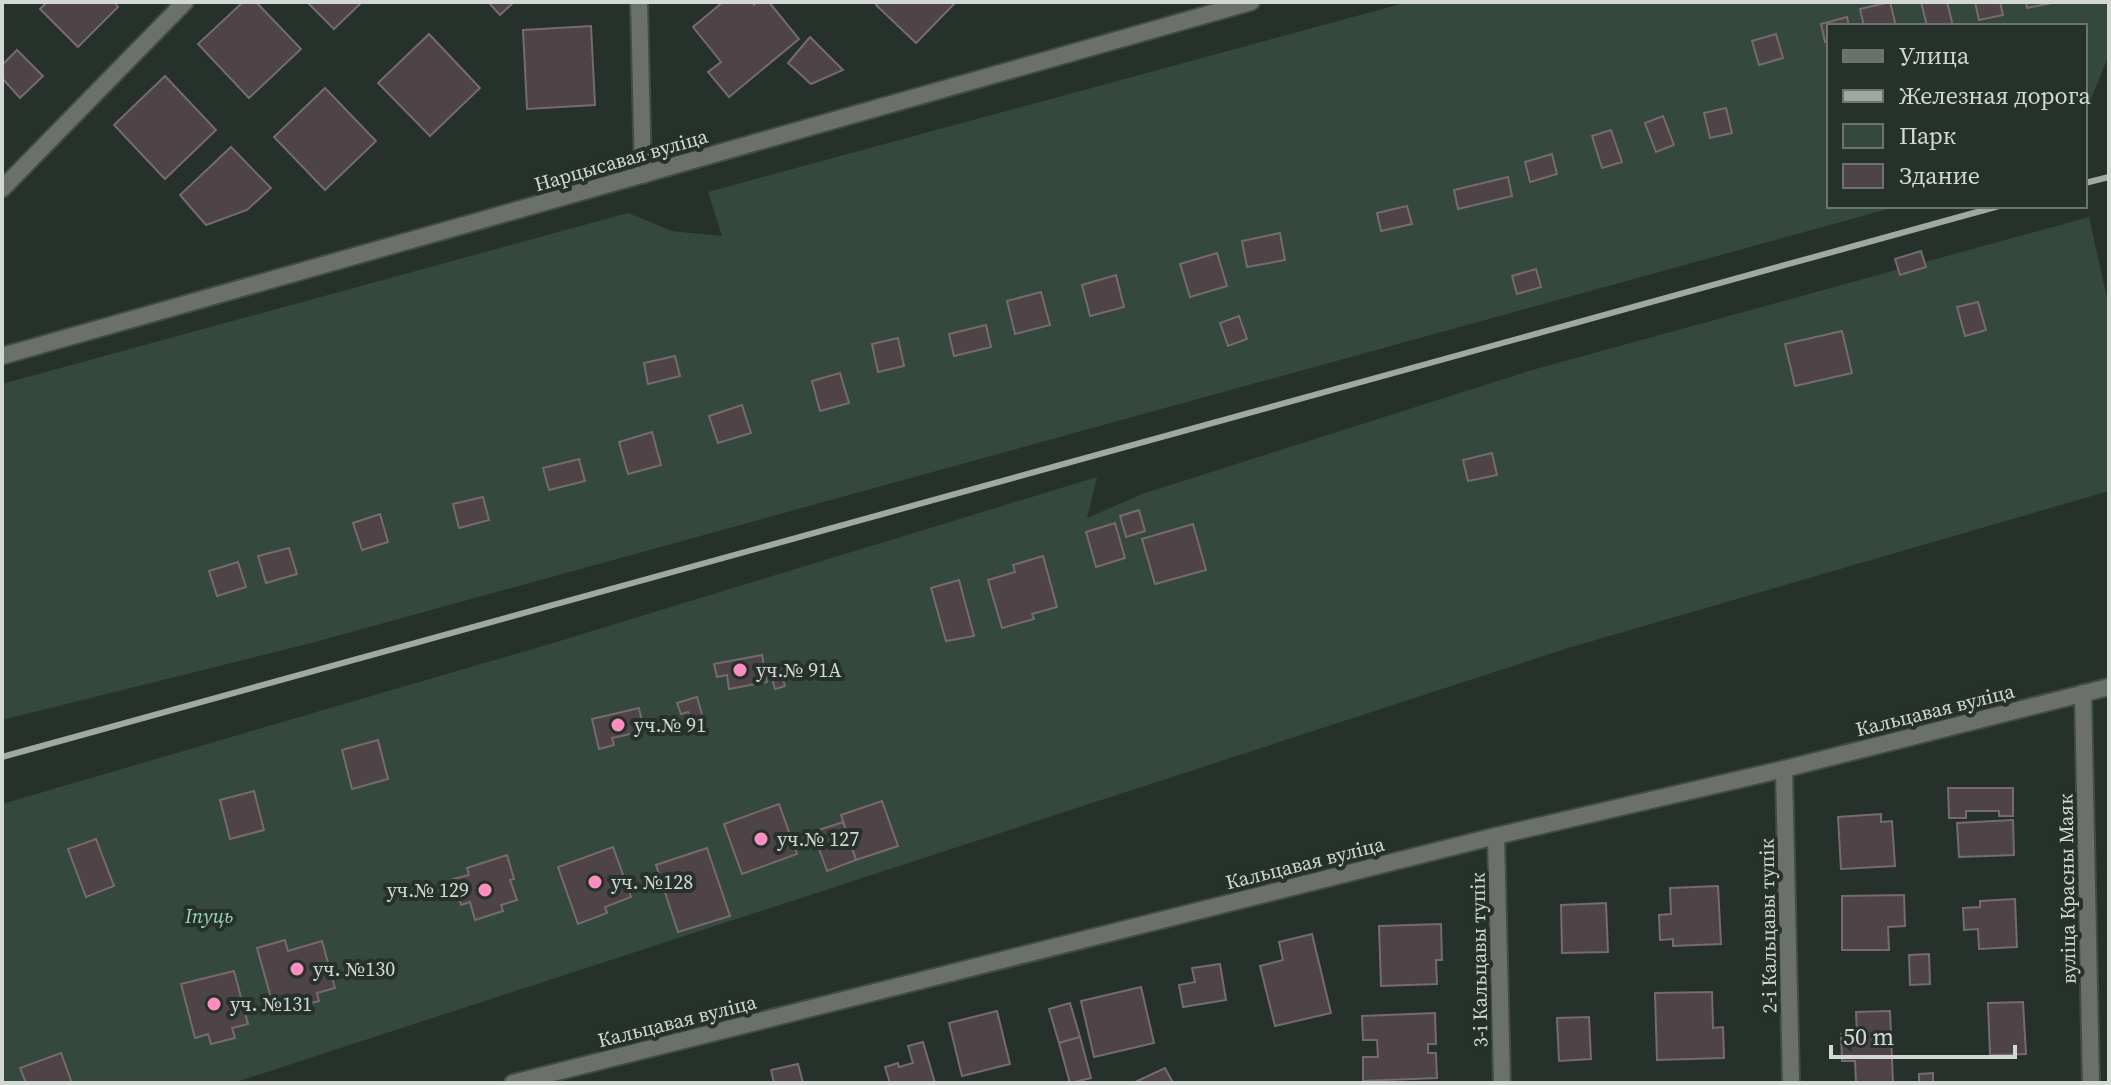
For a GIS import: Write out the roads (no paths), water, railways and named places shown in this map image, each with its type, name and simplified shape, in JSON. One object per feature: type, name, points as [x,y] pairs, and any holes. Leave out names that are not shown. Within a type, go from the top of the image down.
[{"type":"street","points":[[2,189],[185,2]]},
{"type":"street","points":[[639,2],[643,175]]},
{"type":"street","name":"Нарцысавая вуліца","points":[[2,356],[1251,2]]},
{"type":"street","name":"Кальцавая вуліца","points":[[513,1083],[1496,836],[1784,769],[2109,687]]},
{"type":"street","name":"вуліца Красны Маяк","points":[[2083,693],[2091,1083]]},
{"type":"street","name":"2-і Кальцавы тупік","points":[[1784,769],[1791,1083]]},
{"type":"street","name":"3-і Кальцавы тупік","points":[[1496,836],[1502,1083]]},
{"type":"railway","points":[[2087,182],[2109,177]]},
{"type":"railway","points":[[2,757],[1992,208]]},
{"type":"place","name":"уч.№ 91А","points":[[740,670]]},
{"type":"place","name":"уч.№ 91","points":[[618,725]]},
{"type":"place","name":"уч.№ 127","points":[[761,839]]},
{"type":"place","name":"уч. №128","points":[[595,882]]},
{"type":"place","name":"уч.№ 129","points":[[485,890]]},
{"type":"place","name":"уч. №130","points":[[297,969]]},
{"type":"place","name":"уч. №131","points":[[214,1004]]},
{"type":"park label","name":"Іпуць","points":[[209,916]]}]
